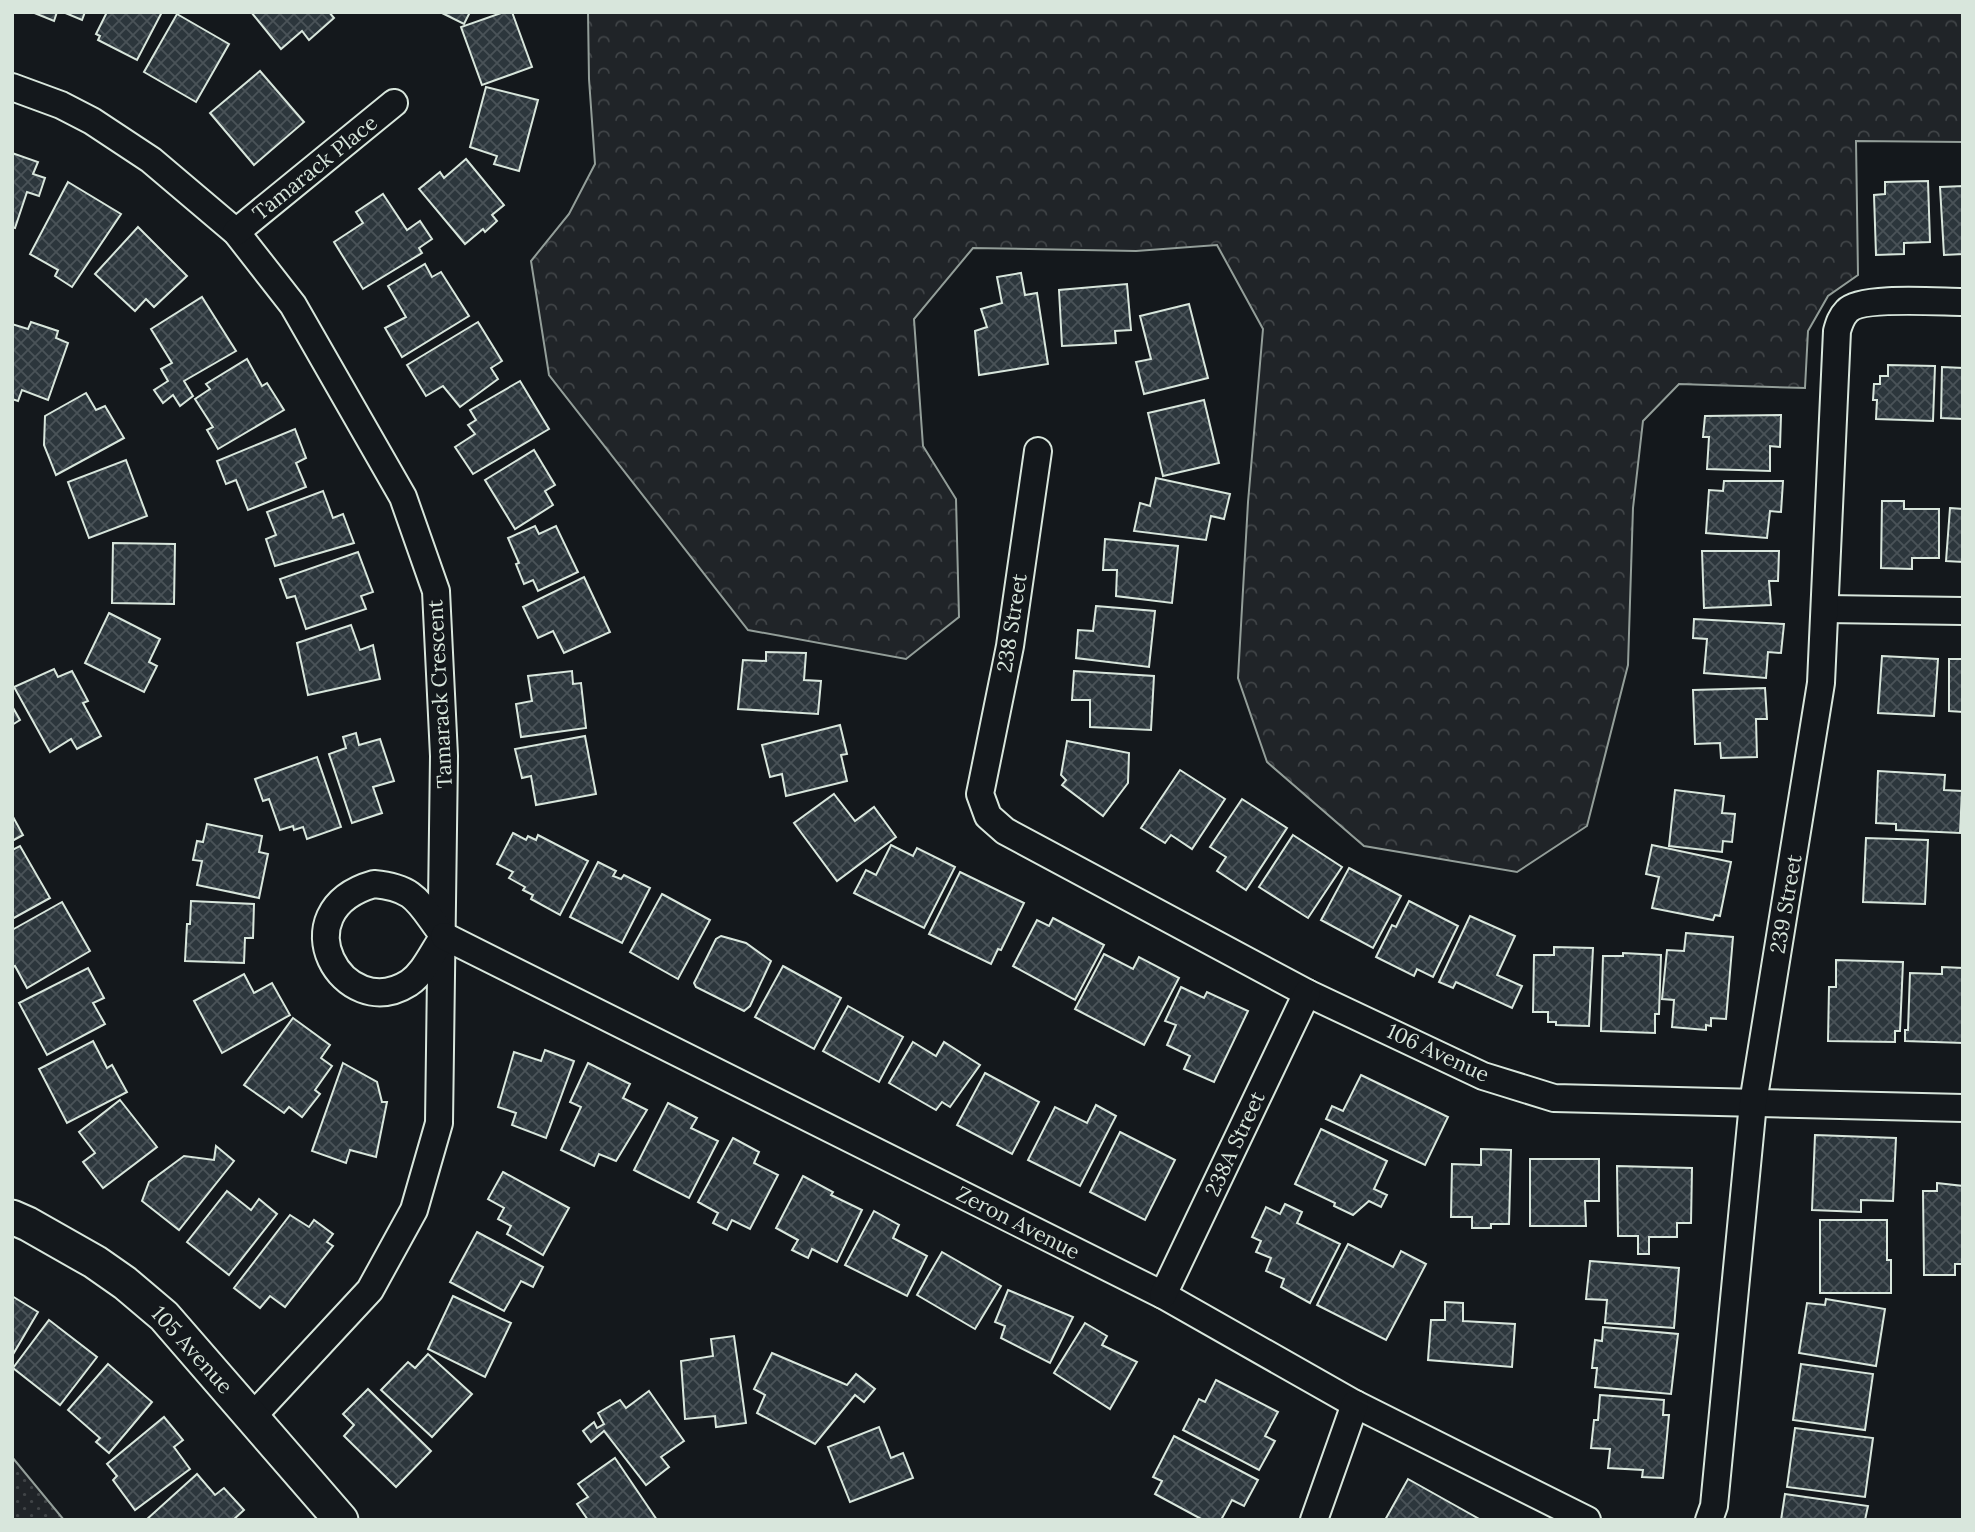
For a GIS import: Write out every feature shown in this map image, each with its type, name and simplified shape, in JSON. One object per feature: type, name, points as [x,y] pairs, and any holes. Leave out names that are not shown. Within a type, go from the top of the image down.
[{"type":"street","name":"Tamarack Crescent","points":[[12,87],[61,105],[92,121],[150,160],[236,232],[293,306],[403,497],[436,592],[444,756],[439,1123],[414,1210],[370,1290],[252,1417]]},
{"type":"street","name":"Tamarack Place","points":[[236,232],[394,103]]},
{"type":"street","name":"239 Street","points":[[1709,1520],[1714,1506],[1753,1104],[1821,683],[1835,341],[1841,319],[1848,309],[1867,302],[1963,302]]},
{"type":"street","name":"238 Street","points":[[980,794],[1010,646],[1038,452]]},
{"type":"street","points":[[1826,609],[1963,611]]},
{"type":"street","name":"106 Avenue","points":[[980,794],[988,817],[1006,831],[1307,993],[1483,1076],[1554,1098],[1963,1108]]},
{"type":"street","points":[[374,884],[392,886],[408,892],[421,904],[443,936],[423,970],[410,982],[394,990],[376,992],[358,988],[343,978],[332,964],[326,948],[326,930],[332,913],[342,899],[357,889],[374,884]]},
{"type":"street","name":"Zeron Avenue","points":[[443,936],[1163,1295],[1355,1404],[1587,1520]]},
{"type":"street","name":"238A Street","points":[[1163,1295],[1307,993]]},
{"type":"street","name":"105 Avenue","points":[[12,1217],[79,1252],[138,1294],[176,1328],[341,1520]]},
{"type":"street","points":[[1314,1520],[1355,1404]]},
{"type":"green space","points":[[588,12],[1963,12],[1963,142],[1856,141],[1858,275],[1828,296],[1808,331],[1805,388],[1679,384],[1643,421],[1633,508],[1628,665],[1587,826],[1517,872],[1364,846],[1267,762],[1238,678],[1248,502],[1263,329],[1217,245],[1136,251],[973,248],[914,319],[923,446],[956,499],[959,617],[906,659],[748,630],[549,375],[531,261],[569,214],[595,164]]},
{"type":"green space","points":[[12,1457],[64,1520],[12,1520]]},
{"type":"building","points":[[32,12],[57,12],[54,21]]},
{"type":"building","points":[[63,12],[85,12],[82,20]]},
{"type":"building","points":[[107,12],[162,12],[137,60],[98,40],[100,36],[96,34]]},
{"type":"building","points":[[251,12],[329,12],[334,18],[309,40],[302,31],[281,49]]},
{"type":"building","points":[[440,12],[470,12],[464,24]]},
{"type":"building","points":[[504,12],[512,12],[532,67],[482,85],[461,27]]},
{"type":"building","points":[[177,14],[229,44],[196,102],[144,72]]},
{"type":"building","points":[[260,71],[304,122],[254,165],[210,113]]},
{"type":"building","points":[[486,87],[538,100],[519,171],[494,164],[497,156],[470,147]]},
{"type":"building","points":[[12,153],[38,162],[33,174],[45,178],[39,196],[27,192],[15,228],[12,227]]},
{"type":"building","points":[[466,159],[504,205],[492,215],[497,221],[465,244],[419,189],[440,172],[444,178]]},
{"type":"building","points":[[1928,181],[1930,242],[1904,243],[1904,254],[1876,255],[1874,195],[1885,194],[1885,182]]},
{"type":"building","points":[[68,182],[121,214],[72,287],[55,276],[58,270],[30,254]]},
{"type":"building","points":[[1963,186],[1963,254],[1944,255],[1940,187]]},
{"type":"building","points":[[383,194],[407,230],[420,221],[432,239],[419,248],[422,253],[363,289],[334,242],[363,223],[356,212]]},
{"type":"building","points":[[138,227],[187,276],[154,307],[146,299],[135,311],[95,274]]},
{"type":"building","points":[[425,264],[432,277],[441,272],[469,316],[402,357],[385,328],[406,317],[388,286]]},
{"type":"building","points":[[1021,273],[1025,295],[1037,293],[1048,364],[979,375],[975,331],[987,327],[981,309],[1002,303],[997,277]]},
{"type":"building","points":[[1127,284],[1131,330],[1115,331],[1116,343],[1062,346],[1059,290]]},
{"type":"building","points":[[202,297],[236,351],[184,381],[193,396],[180,406],[173,395],[163,403],[154,390],[168,381],[161,369],[172,363],[151,329]]},
{"type":"building","points":[[1189,304],[1208,378],[1144,394],[1136,362],[1151,359],[1140,316]]},
{"type":"building","points":[[31,322],[58,331],[56,338],[68,343],[48,400],[22,390],[18,401],[12,399],[12,324],[28,329]]},
{"type":"building","points":[[478,322],[502,361],[491,368],[498,379],[460,407],[443,386],[426,396],[407,365]]},
{"type":"building","points":[[247,359],[262,386],[267,383],[284,410],[218,449],[207,430],[213,427],[195,399],[210,389],[206,384]]},
{"type":"building","points":[[1888,365],[1935,366],[1933,421],[1876,419],[1874,384],[1880,384],[1880,376],[1888,376]]},
{"type":"building","points":[[1942,367],[1963,368],[1963,419],[1941,418]]},
{"type":"building","points":[[520,381],[549,429],[473,474],[455,447],[475,434],[468,425],[476,420],[470,410]]},
{"type":"building","points":[[86,393],[96,410],[105,406],[124,438],[56,475],[44,445],[45,416]]},
{"type":"building","points":[[1204,400],[1219,463],[1163,476],[1148,413]]},
{"type":"building","points":[[1781,415],[1780,447],[1770,446],[1770,471],[1707,469],[1709,437],[1703,437],[1705,416]]},
{"type":"building","points":[[295,429],[306,458],[296,463],[306,487],[248,510],[236,480],[226,484],[217,461]]},
{"type":"building","points":[[534,450],[555,485],[545,491],[553,505],[515,529],[485,480]]},
{"type":"building","points":[[126,460],[147,516],[89,538],[68,482]]},
{"type":"building","points":[[1156,478],[1230,494],[1224,519],[1211,516],[1206,540],[1134,531],[1140,503],[1150,506]]},
{"type":"building","points":[[1724,481],[1783,481],[1781,512],[1770,511],[1767,538],[1706,533],[1709,490],[1723,491]]},
{"type":"building","points":[[323,491],[333,518],[343,514],[354,543],[275,566],[266,539],[276,535],[267,512]]},
{"type":"building","points":[[1882,501],[1904,501],[1904,509],[1939,509],[1939,558],[1912,558],[1912,569],[1881,568]]},
{"type":"building","points":[[1950,508],[1963,509],[1963,562],[1946,561]]},
{"type":"building","points":[[535,526],[539,534],[556,526],[578,572],[538,591],[533,580],[524,584],[516,564],[519,563],[508,538]]},
{"type":"building","points":[[1105,539],[1178,546],[1172,603],[1116,596],[1117,570],[1103,570]]},
{"type":"building","points":[[113,543],[175,544],[174,604],[112,603]]},
{"type":"building","points":[[1702,551],[1779,551],[1778,581],[1769,581],[1771,605],[1704,608]]},
{"type":"building","points":[[358,552],[373,592],[361,596],[366,609],[306,629],[295,596],[287,598],[280,579]]},
{"type":"building","points":[[584,577],[610,632],[564,653],[553,631],[538,638],[523,607]]},
{"type":"building","points":[[1096,606],[1155,611],[1149,667],[1076,658],[1078,630],[1093,631]]},
{"type":"building","points":[[109,613],[160,639],[149,662],[157,666],[144,692],[85,663]]},
{"type":"building","points":[[1694,619],[1784,624],[1781,653],[1768,652],[1766,678],[1704,673],[1707,639],[1693,638]]},
{"type":"building","points":[[351,625],[360,650],[373,645],[380,679],[308,695],[297,643]]},
{"type":"building","points":[[766,652],[806,653],[804,680],[821,681],[818,714],[738,709],[743,660],[766,661]]},
{"type":"building","points":[[1882,656],[1938,659],[1934,716],[1878,713]]},
{"type":"building","points":[[1949,659],[1963,659],[1963,712],[1949,711]]},
{"type":"building","points":[[54,669],[58,677],[72,671],[88,701],[83,703],[101,736],[77,749],[71,739],[50,752],[14,687]]},
{"type":"building","points":[[572,671],[573,684],[581,683],[586,728],[521,737],[516,704],[532,701],[528,676]]},
{"type":"building","points":[[1074,671],[1154,676],[1151,730],[1090,727],[1090,700],[1072,700]]},
{"type":"building","points":[[1765,688],[1767,719],[1756,719],[1757,757],[1721,758],[1720,743],[1695,744],[1693,690]]},
{"type":"building","points":[[12,706],[20,720],[12,725]]},
{"type":"building","points":[[840,725],[847,754],[841,755],[847,781],[786,796],[782,774],[770,777],[762,745]]},
{"type":"building","points":[[356,733],[359,745],[380,739],[394,781],[373,787],[382,813],[352,823],[329,754],[346,748],[343,737]]},
{"type":"building","points":[[585,736],[596,794],[536,805],[531,776],[522,778],[515,749]]},
{"type":"building","points":[[1067,741],[1129,753],[1128,783],[1103,816],[1062,785],[1066,780],[1061,775]]},
{"type":"building","points":[[317,757],[341,827],[307,839],[303,827],[294,830],[293,826],[280,830],[269,799],[263,801],[255,779]]},
{"type":"building","points":[[1180,770],[1225,799],[1192,849],[1171,835],[1165,843],[1141,828]]},
{"type":"building","points":[[1878,771],[1945,775],[1944,790],[1962,791],[1960,833],[1896,830],[1896,824],[1876,823]]},
{"type":"building","points":[[1675,790],[1724,796],[1722,813],[1735,814],[1732,842],[1723,841],[1722,852],[1669,846]]},
{"type":"building","points":[[834,794],[855,821],[874,807],[896,837],[837,881],[794,823]]},
{"type":"building","points":[[1242,799],[1287,828],[1246,890],[1217,871],[1226,857],[1210,847]]},
{"type":"building","points":[[12,815],[23,835],[12,841]]},
{"type":"building","points":[[207,824],[262,836],[259,852],[268,854],[259,898],[197,885],[202,861],[193,860],[197,841],[203,842]]},
{"type":"building","points":[[513,833],[526,840],[528,836],[536,840],[538,835],[588,861],[560,915],[531,899],[533,895],[523,890],[525,887],[509,878],[513,872],[497,864]]},
{"type":"building","points":[[1293,835],[1342,867],[1308,918],[1259,887]]},
{"type":"building","points":[[1866,838],[1928,840],[1925,904],[1863,902]]},
{"type":"building","points":[[891,845],[913,856],[917,848],[955,867],[924,928],[854,893],[866,870],[876,875]]},
{"type":"building","points":[[1652,845],[1731,862],[1720,916],[1715,915],[1713,920],[1652,908],[1659,877],[1646,874]]},
{"type":"building","points":[[20,846],[50,898],[12,919],[12,850]]},
{"type":"building","points":[[598,862],[616,871],[613,876],[621,879],[624,875],[650,888],[622,943],[570,917]]},
{"type":"building","points":[[1349,868],[1401,896],[1373,948],[1321,920]]},
{"type":"building","points":[[960,872],[1024,903],[1001,950],[998,949],[991,964],[929,934]]},
{"type":"building","points":[[662,894],[710,920],[678,979],[630,952]]},
{"type":"building","points":[[191,901],[254,904],[253,938],[245,938],[244,963],[185,961]]},
{"type":"building","points":[[1409,901],[1458,926],[1433,977],[1417,969],[1414,976],[1376,957],[1392,925],[1396,927]]},
{"type":"building","points":[[62,902],[90,951],[27,988],[15,966],[12,967],[12,930]]},
{"type":"building","points":[[1470,916],[1515,936],[1497,975],[1522,986],[1512,1008],[1456,982],[1453,988],[1439,982]]},
{"type":"building","points":[[1053,918],[1104,945],[1075,1000],[1013,966],[1037,920],[1049,926]]},
{"type":"building","points":[[1686,933],[1733,937],[1726,1019],[1711,1018],[1711,1026],[1706,1025],[1706,1030],[1672,1027],[1674,1000],[1662,999],[1667,950],[1684,951]]},
{"type":"building","points":[[721,936],[746,943],[771,961],[750,1006],[744,1011],[696,987],[694,983],[716,939]]},
{"type":"building","points":[[1554,947],[1593,948],[1589,1026],[1556,1025],[1556,1022],[1548,1022],[1548,1012],[1533,1012],[1534,955],[1554,955]]},
{"type":"building","points":[[1623,953],[1661,955],[1659,1014],[1655,1014],[1655,1033],[1601,1031],[1603,956],[1623,956]]},
{"type":"building","points":[[1104,954],[1133,969],[1139,957],[1179,978],[1144,1045],[1075,1009]]},
{"type":"building","points":[[1836,960],[1903,962],[1900,1031],[1895,1031],[1895,1042],[1828,1041],[1829,987],[1836,987]]},
{"type":"building","points":[[783,966],[841,998],[814,1049],[755,1017]]},
{"type":"building","points":[[1942,967],[1963,968],[1963,1043],[1905,1041],[1905,1030],[1908,1030],[1910,973],[1942,974]]},
{"type":"building","points":[[88,968],[104,998],[93,1003],[105,1024],[47,1055],[19,1003]]},
{"type":"building","points":[[244,974],[254,993],[272,983],[290,1015],[222,1053],[194,1001]]},
{"type":"building","points":[[1181,987],[1204,998],[1207,992],[1248,1011],[1214,1082],[1184,1069],[1190,1056],[1167,1045],[1176,1025],[1165,1021]]},
{"type":"building","points":[[848,1006],[903,1037],[879,1082],[823,1051]]},
{"type":"building","points":[[293,1018],[330,1045],[321,1058],[332,1066],[315,1090],[320,1094],[302,1117],[289,1107],[284,1113],[244,1085]]},
{"type":"building","points":[[93,1041],[107,1068],[112,1065],[127,1092],[67,1123],[39,1069]]},
{"type":"building","points":[[913,1042],[936,1056],[944,1042],[980,1065],[950,1107],[942,1102],[936,1110],[889,1083]]},
{"type":"building","points":[[545,1050],[574,1061],[546,1138],[512,1125],[516,1113],[498,1107],[514,1052],[541,1061]]},
{"type":"building","points":[[343,1063],[377,1082],[382,1102],[387,1102],[376,1157],[350,1150],[346,1163],[312,1151]]},
{"type":"building","points":[[588,1063],[630,1084],[623,1098],[647,1110],[616,1161],[599,1154],[594,1166],[561,1150],[581,1107],[570,1102]]},
{"type":"building","points":[[985,1073],[1039,1102],[1012,1154],[957,1125]]},
{"type":"building","points":[[1361,1075],[1448,1117],[1425,1165],[1326,1119],[1332,1106],[1343,1111]]},
{"type":"building","points":[[120,1100],[157,1147],[103,1188],[83,1162],[95,1153],[79,1132]]},
{"type":"building","points":[[668,1103],[697,1118],[691,1128],[718,1141],[689,1198],[634,1170]]},
{"type":"building","points":[[1096,1105],[1116,1116],[1080,1186],[1028,1160],[1055,1107],[1087,1123]]},
{"type":"building","points":[[1321,1129],[1387,1161],[1374,1189],[1387,1195],[1381,1207],[1369,1201],[1353,1215],[1295,1184]]},
{"type":"building","points":[[1120,1132],[1175,1160],[1145,1220],[1090,1192]]},
{"type":"building","points":[[1815,1135],[1896,1138],[1893,1201],[1861,1200],[1861,1212],[1812,1210]]},
{"type":"building","points":[[733,1138],[759,1152],[754,1163],[778,1175],[750,1229],[732,1220],[727,1230],[713,1223],[718,1213],[698,1202]]},
{"type":"building","points":[[216,1146],[234,1161],[179,1230],[142,1201],[149,1182],[184,1156],[214,1160]]},
{"type":"building","points":[[1481,1149],[1511,1150],[1509,1224],[1472,1228],[1472,1217],[1451,1217],[1452,1164],[1481,1165]]},
{"type":"building","points":[[1530,1159],[1599,1159],[1599,1201],[1585,1201],[1586,1226],[1530,1226]]},
{"type":"building","points":[[1617,1166],[1692,1168],[1691,1223],[1677,1223],[1677,1237],[1649,1237],[1649,1254],[1638,1254],[1638,1236],[1618,1236]]},
{"type":"building","points":[[503,1172],[569,1208],[543,1255],[507,1234],[511,1226],[498,1219],[504,1208],[488,1199]]},
{"type":"building","points":[[803,1176],[833,1192],[831,1195],[862,1210],[837,1262],[812,1249],[808,1258],[792,1250],[798,1240],[776,1228]]},
{"type":"building","points":[[1937,1183],[1963,1186],[1963,1264],[1955,1264],[1955,1275],[1924,1275],[1923,1191],[1937,1191]]},
{"type":"building","points":[[227,1191],[251,1210],[259,1199],[277,1214],[229,1275],[187,1242]]},
{"type":"building","points":[[1285,1204],[1302,1212],[1297,1223],[1340,1244],[1310,1303],[1281,1287],[1284,1279],[1266,1271],[1271,1258],[1256,1252],[1261,1241],[1252,1237],[1266,1207],[1280,1214]]},
{"type":"building","points":[[874,1211],[899,1225],[893,1238],[927,1256],[907,1296],[845,1265]]},
{"type":"building","points":[[290,1215],[309,1227],[314,1220],[333,1234],[327,1242],[333,1246],[285,1307],[270,1296],[260,1308],[234,1288]]},
{"type":"building","points":[[1820,1220],[1887,1220],[1887,1260],[1891,1260],[1891,1293],[1820,1293]]},
{"type":"building","points":[[477,1232],[543,1267],[533,1287],[521,1281],[504,1311],[450,1282]]},
{"type":"building","points":[[1348,1244],[1393,1267],[1401,1251],[1426,1264],[1386,1340],[1317,1305]]},
{"type":"building","points":[[942,1252],[1001,1286],[975,1329],[917,1295]]},
{"type":"building","points":[[1590,1261],[1679,1268],[1674,1328],[1605,1323],[1607,1300],[1586,1299]]},
{"type":"building","points":[[1008,1290],[1073,1317],[1050,1363],[1001,1338],[1005,1326],[995,1322]]},
{"type":"building","points":[[12,1296],[38,1312],[12,1356]]},
{"type":"building","points":[[453,1296],[511,1323],[485,1377],[428,1349]]},
{"type":"building","points":[[1826,1299],[1885,1309],[1876,1366],[1799,1353],[1807,1303],[1825,1305]]},
{"type":"building","points":[[1445,1302],[1463,1303],[1463,1321],[1515,1324],[1512,1367],[1428,1360],[1431,1320],[1445,1320]]},
{"type":"building","points":[[49,1320],[97,1357],[60,1405],[13,1368]]},
{"type":"building","points":[[1085,1323],[1107,1336],[1102,1345],[1137,1362],[1110,1409],[1054,1373]]},
{"type":"building","points":[[1603,1327],[1678,1334],[1671,1394],[1595,1387],[1597,1368],[1592,1368],[1595,1340],[1602,1341]]},
{"type":"building","points":[[734,1336],[746,1423],[716,1427],[715,1416],[685,1419],[681,1361],[713,1356],[711,1339]]},
{"type":"building","points":[[772,1353],[847,1385],[856,1374],[875,1389],[864,1402],[855,1395],[815,1444],[757,1413],[765,1395],[754,1389]]},
{"type":"building","points":[[428,1354],[472,1394],[432,1437],[381,1390],[408,1362],[415,1368]]},
{"type":"building","points":[[108,1364],[152,1402],[109,1453],[96,1442],[100,1438],[68,1410]]},
{"type":"building","points":[[1801,1364],[1873,1374],[1865,1430],[1793,1420]]},
{"type":"building","points":[[1216,1380],[1278,1412],[1265,1436],[1275,1441],[1259,1470],[1183,1430],[1199,1399],[1205,1402]]},
{"type":"building","points":[[368,1389],[431,1451],[396,1487],[344,1436],[354,1425],[343,1414]]},
{"type":"building","points":[[649,1391],[684,1441],[661,1457],[669,1467],[646,1485],[604,1431],[591,1442],[583,1431],[594,1422],[597,1428],[604,1424],[598,1413],[620,1400],[626,1408]]},
{"type":"building","points":[[1600,1395],[1664,1400],[1663,1415],[1669,1415],[1663,1478],[1642,1477],[1643,1470],[1608,1468],[1610,1449],[1591,1448],[1594,1420],[1598,1420]]},
{"type":"building","points":[[164,1417],[183,1440],[174,1447],[190,1469],[135,1510],[113,1480],[117,1476],[107,1464]]},
{"type":"building","points":[[879,1427],[891,1458],[903,1453],[913,1478],[850,1502],[828,1447]]},
{"type":"building","points":[[1795,1428],[1873,1438],[1865,1497],[1787,1487]]},
{"type":"building","points":[[1174,1436],[1258,1480],[1244,1506],[1232,1500],[1221,1520],[1203,1520],[1155,1494],[1162,1481],[1153,1477]]},
{"type":"building","points":[[615,1458],[657,1520],[588,1520],[577,1504],[588,1497],[578,1484]]},
{"type":"building","points":[[197,1474],[215,1495],[224,1488],[244,1510],[233,1520],[146,1520]]},
{"type":"building","points":[[1408,1479],[1481,1520],[1385,1520]]},
{"type":"building","points":[[1785,1494],[1868,1506],[1865,1520],[1781,1520]]}]
